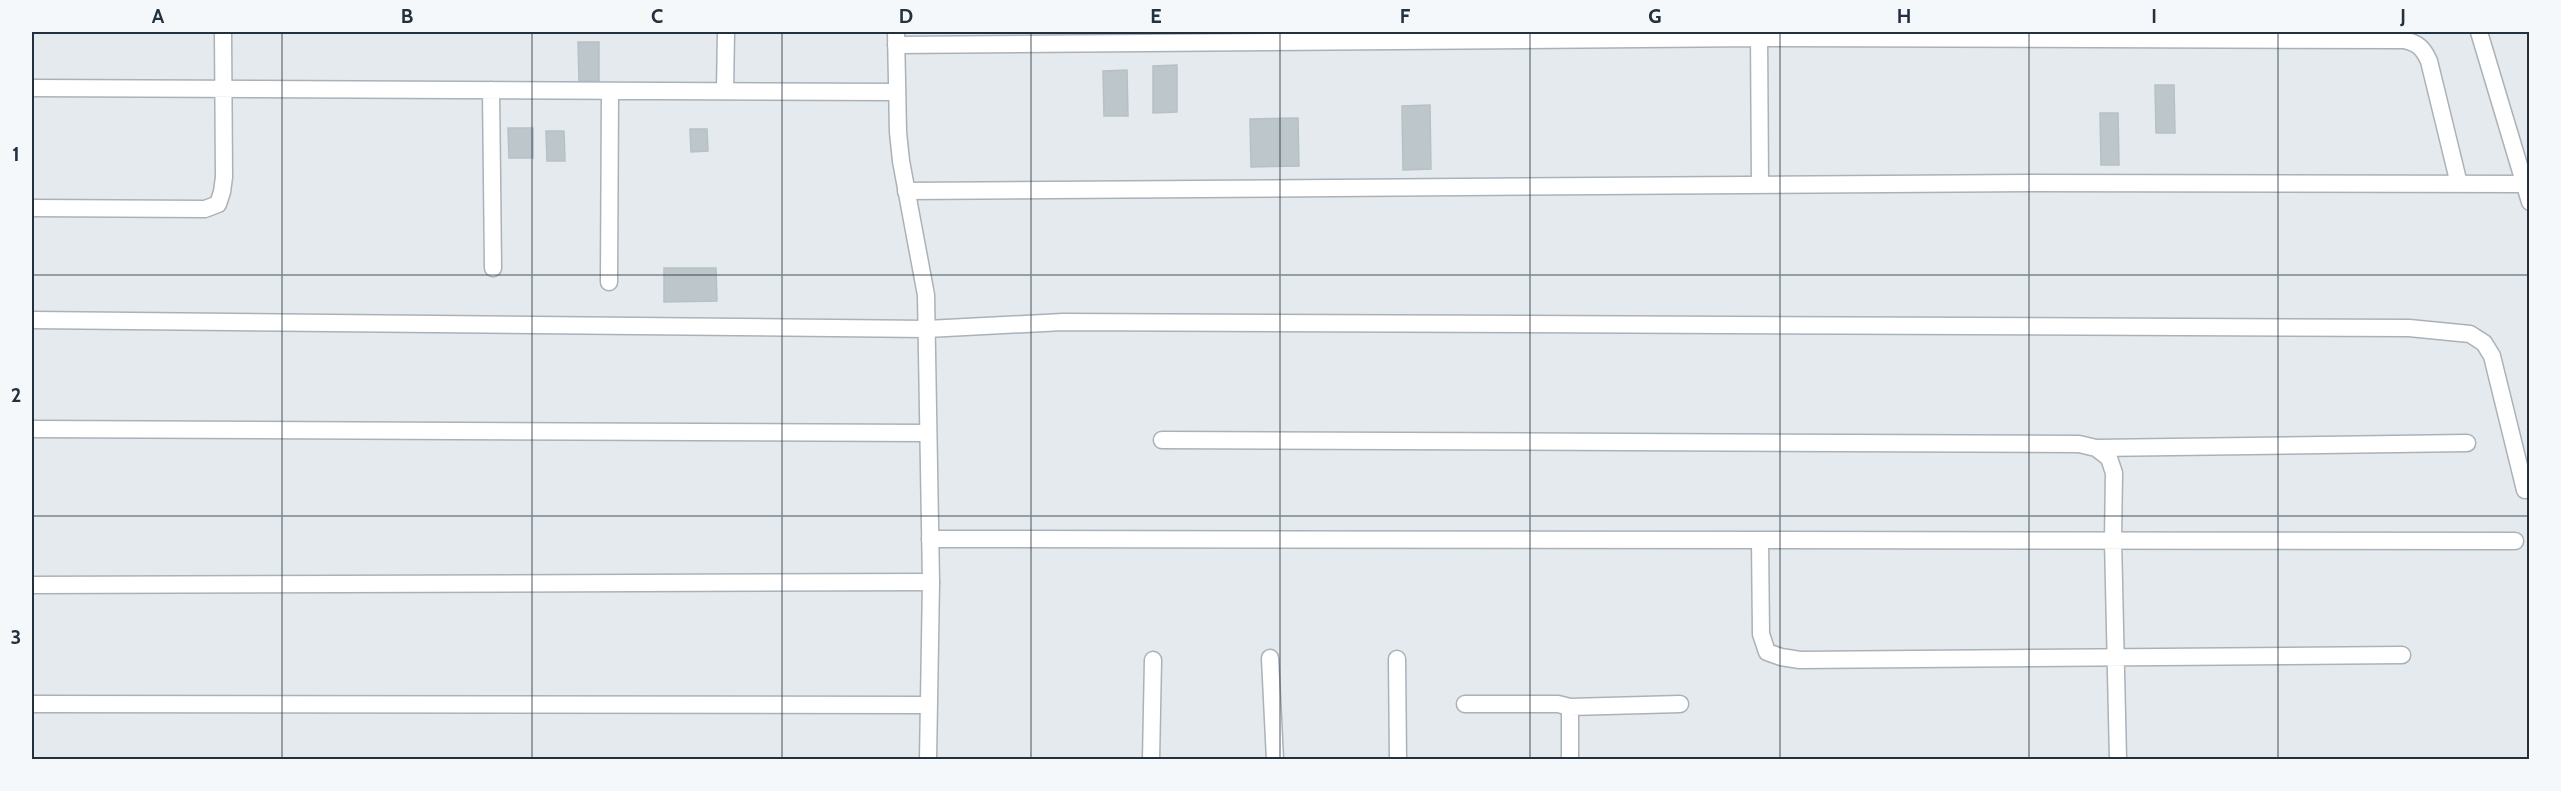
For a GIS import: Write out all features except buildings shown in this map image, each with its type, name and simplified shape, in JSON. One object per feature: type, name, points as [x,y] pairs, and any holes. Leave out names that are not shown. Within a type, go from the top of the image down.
[{"type":"street","points":[[32,208],[205,209],[218,204],[224,177],[223,32]]},
{"type":"street","points":[[725,91],[726,32]]},
{"type":"street","points":[[2479,32],[2529,202]]},
{"type":"street","points":[[928,759],[931,582],[926,296],[906,191],[898,132],[896,38],[1759,35],[2404,39],[2424,49],[2466,184]]},
{"type":"street","points":[[1759,35],[1760,185]]},
{"type":"street","points":[[32,88],[897,92]]},
{"type":"street","points":[[490,90],[493,268]]},
{"type":"street","points":[[609,282],[610,91]]},
{"type":"street","points":[[906,191],[1760,185],[2524,184]]},
{"type":"street","points":[[32,320],[2409,328],[2469,334],[2484,342],[2492,356],[2524,490]]},
{"type":"street","points":[[32,429],[927,433]]},
{"type":"street","points":[[1162,440],[2067,444],[2096,448],[2467,443]]},
{"type":"street","points":[[2096,448],[2109,458],[2114,473],[2113,540],[2118,759]]},
{"type":"street","points":[[930,539],[2515,541]]},
{"type":"street","points":[[1760,540],[1761,634],[1767,652],[1780,657],[1812,660],[2402,655]]},
{"type":"street","points":[[32,585],[931,582]]},
{"type":"street","points":[[1270,658],[1275,759]]},
{"type":"street","points":[[1397,659],[1398,759]]},
{"type":"street","points":[[1151,759],[1153,660]]},
{"type":"street","points":[[32,704],[928,705]]},
{"type":"street","points":[[1465,704],[1558,704],[1570,707],[1680,704]]},
{"type":"street","points":[[1570,707],[1570,759]]}]
